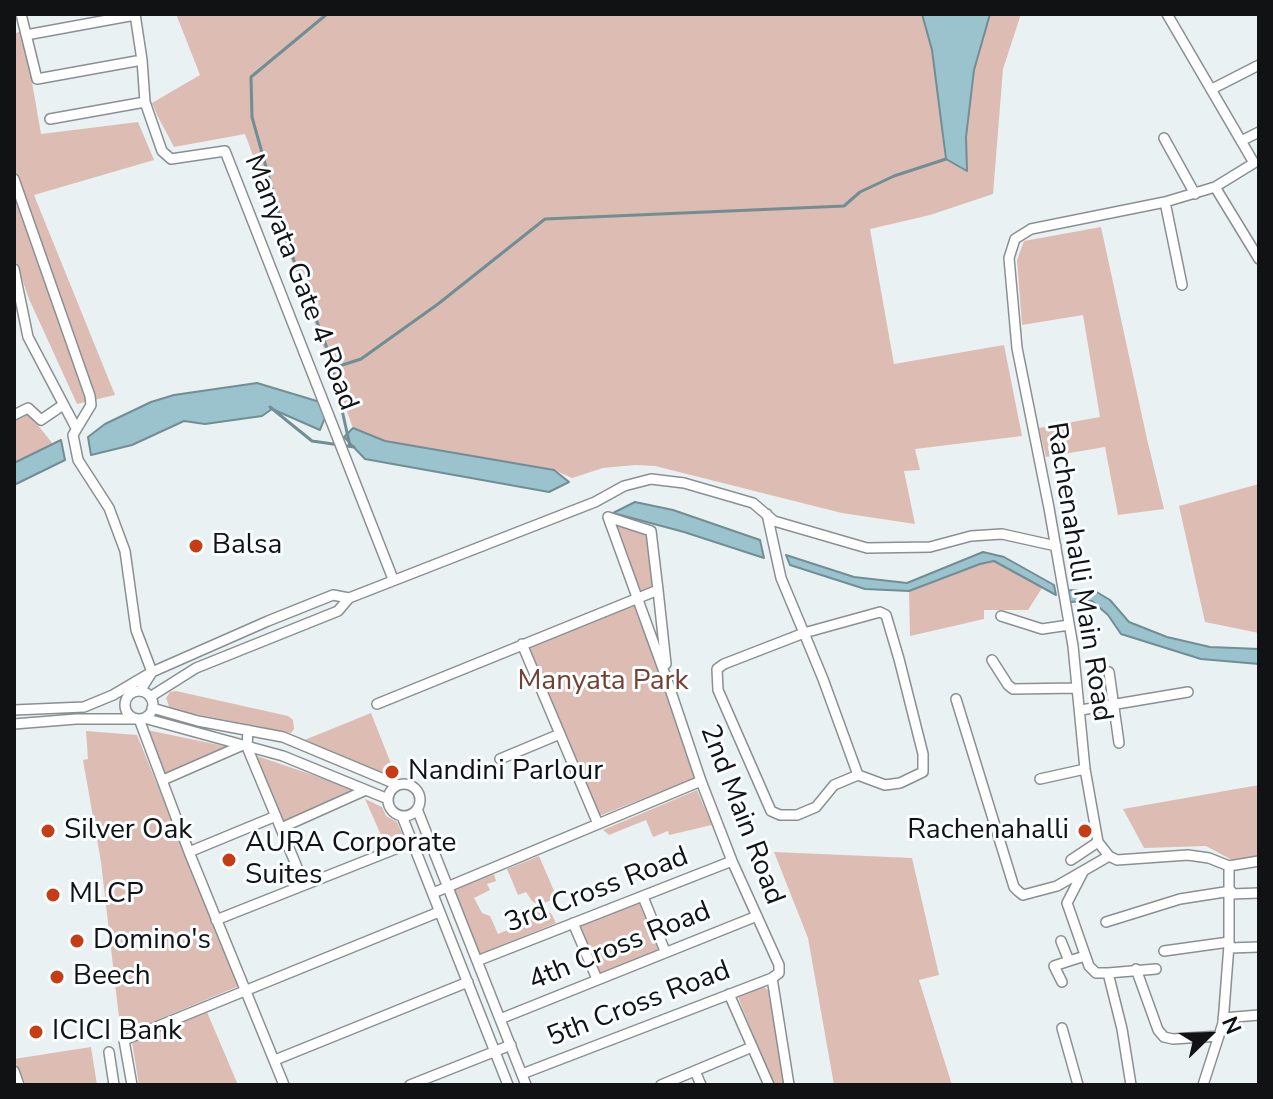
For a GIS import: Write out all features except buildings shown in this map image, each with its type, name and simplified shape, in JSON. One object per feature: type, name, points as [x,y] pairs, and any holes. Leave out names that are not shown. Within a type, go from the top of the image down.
[{"type":"street","points":[[21,14],[37,79],[142,60]]},
{"type":"street","points":[[26,35],[135,14]]},
{"type":"street","name":"Manyata Gate 4 Road","points":[[135,14],[145,102],[162,151],[171,159],[225,151],[393,579]]},
{"type":"street","points":[[1170,15],[1241,141],[1256,161]]},
{"type":"street","points":[[1212,89],[1259,65]]},
{"type":"street","points":[[50,119],[145,102]]},
{"type":"street","points":[[1241,141],[1259,132]]},
{"type":"street","points":[[1164,138],[1195,194]]},
{"type":"street","name":"Rachenahalli Main Road","points":[[1109,856],[1098,842],[1085,769],[1081,710],[1069,625],[1017,348],[1009,258],[1015,239],[1031,229],[1195,194],[1215,187],[1256,161]]},
{"type":"street","points":[[14,179],[90,396],[91,405],[75,432]]},
{"type":"street","points":[[1215,187],[1259,259]]},
{"type":"street","points":[[1165,202],[1182,285]]},
{"type":"street","points":[[14,269],[28,337],[75,432],[78,460],[104,500],[123,545],[136,630],[152,672],[145,694],[152,708]]},
{"type":"street","points":[[14,415],[28,408],[41,420],[63,405]]},
{"type":"street","points":[[284,1085],[189,852],[139,719],[125,710],[131,693],[145,694],[196,668],[338,611],[349,598],[393,579],[607,496],[624,486],[651,479],[684,483],[753,503],[774,521],[867,548],[930,547],[971,536],[1002,534],[1056,546]]},
{"type":"street","points":[[767,514],[781,578],[804,633],[858,775],[885,785],[900,783],[923,772],[923,754],[886,615],[872,612],[804,633],[724,664],[717,669],[718,690],[771,811],[780,815],[797,815],[816,807],[834,785],[858,775]]},
{"type":"street","name":"2nd Main Road","points":[[658,590],[651,531],[608,517],[701,781],[732,861],[779,965],[779,973],[772,978],[789,1085]]},
{"type":"street","points":[[377,704],[658,590],[667,680]]},
{"type":"street","points":[[84,707],[113,695],[152,672],[333,595],[349,598]]},
{"type":"street","points":[[1001,616],[1042,629],[1069,625]]},
{"type":"street","points":[[522,644],[598,824]]},
{"type":"street","points":[[992,660],[1013,689],[1077,688]]},
{"type":"street","points":[[1109,672],[1119,743]]},
{"type":"street","points":[[1081,710],[1188,692]]},
{"type":"street","points":[[956,699],[1014,887],[1023,895],[1057,886],[1109,856],[1117,860],[1188,855],[1209,858],[1229,866],[1259,861]]},
{"type":"street","points":[[14,710],[84,707],[126,700]]},
{"type":"street","points":[[139,719],[152,708]]},
{"type":"street","points":[[152,708],[291,741],[398,785],[409,785],[417,791],[417,809],[526,1085]]},
{"type":"street","points":[[14,724],[76,719],[139,719],[283,756],[388,799]]},
{"type":"street","points":[[248,730],[245,746],[304,884]]},
{"type":"street","points":[[500,759],[560,734]]},
{"type":"street","points":[[283,756],[291,741]]},
{"type":"street","points":[[163,780],[245,746]]},
{"type":"street","points":[[1040,779],[1085,769]]},
{"type":"street","points":[[433,893],[701,781]]},
{"type":"street","points":[[398,785],[388,799],[391,808],[402,816],[413,842],[508,1085]]},
{"type":"street","points":[[281,828],[366,790]]},
{"type":"street","points":[[402,816],[417,809]]},
{"type":"street","points":[[189,852],[276,816]]},
{"type":"street","points":[[216,920],[413,842]]},
{"type":"street","points":[[1071,860],[1098,842]]},
{"type":"street","name":"3rd Cross Road","points":[[275,1060],[467,979],[479,966],[573,923],[732,861]]},
{"type":"street","points":[[1203,1085],[1223,1018],[1229,945],[1229,866]]},
{"type":"street","points":[[1083,872],[1067,903],[1092,971],[1108,973],[1156,969]]},
{"type":"street","points":[[1106,922],[1180,899],[1231,892],[1259,893]]},
{"type":"street","points":[[643,897],[665,951]]},
{"type":"street","points":[[132,1085],[124,1040],[439,912]]},
{"type":"street","name":"4th Cross Road","points":[[500,1019],[757,916]]},
{"type":"street","points":[[573,923],[597,979]]},
{"type":"street","points":[[1061,941],[1069,961]]},
{"type":"street","points":[[1164,951],[1229,945],[1259,947]]},
{"type":"street","points":[[1062,982],[1054,966],[1085,956]]},
{"type":"street","points":[[1136,969],[1158,1030],[1164,1037],[1219,1036]]},
{"type":"street","points":[[1108,973],[1122,1029],[1131,1085]]},
{"type":"street","name":"5th Cross Road","points":[[522,1074],[772,978]]},
{"type":"street","points":[[729,994],[769,1085]]},
{"type":"street","points":[[1223,1018],[1259,1015]]},
{"type":"street","points":[[1062,1028],[1078,1085]]},
{"type":"street","points":[[410,1085],[431,1081],[511,1045]]},
{"type":"street","points":[[661,1085],[752,1047]]},
{"type":"street","points":[[109,1052],[114,1085]]},
{"type":"street","points":[[14,1071],[19,1085]]},
{"type":"street","points":[[695,1071],[701,1085]]},
{"type":"green space","points":[[176,14],[922,14],[932,50],[945,159],[967,170],[966,137],[974,70],[990,14],[1021,14],[1003,69],[993,194],[930,215],[870,229],[894,364],[1004,345],[1022,436],[915,449],[920,470],[904,471],[915,524],[842,513],[655,466],[603,468],[572,478],[554,470],[384,441],[353,428],[245,134],[174,147],[157,115],[152,103],[200,75]]},
{"type":"green space","points":[[23,30],[41,134],[138,122],[154,160],[34,195],[115,395],[77,404],[29,299],[14,256],[14,34]]},
{"type":"green space","points":[[1101,227],[1164,509],[1118,515],[1105,447],[1046,457],[1039,428],[1100,417],[1083,315],[1022,325],[1017,260],[1024,241]]},
{"type":"green space","points":[[28,413],[53,444],[14,463],[14,421]]},
{"type":"green space","points":[[1259,484],[1259,633],[1205,622],[1179,506]]},
{"type":"green space","points":[[615,525],[646,535],[654,587],[641,592]]},
{"type":"green space","points":[[994,561],[1042,588],[1028,610],[984,610],[984,619],[910,636],[909,591]]},
{"type":"green space","name":"Manyata Park","points":[[636,603],[695,778],[599,816],[526,646]]},
{"type":"green space","points":[[170,692],[288,716],[293,720],[294,729],[291,733],[170,709],[166,698]]},
{"type":"green space","points":[[371,713],[397,779],[302,741]]},
{"type":"green space","points":[[147,730],[229,747],[165,774]]},
{"type":"green space","points":[[86,731],[137,735],[239,986],[121,1035],[101,862],[83,760],[88,759]]},
{"type":"green space","points":[[257,756],[357,790],[284,822]]},
{"type":"green space","points":[[1259,785],[1259,856],[1232,860],[1206,846],[1144,848],[1123,809]]},
{"type":"green space","points":[[697,790],[712,825],[669,835],[668,831],[653,837],[646,820],[609,835],[603,830]]},
{"type":"green space","points":[[365,799],[382,807],[386,816],[397,822],[404,837],[385,844]]},
{"type":"green space","points":[[774,852],[912,858],[939,975],[919,980],[952,1085],[834,1085],[808,938]]},
{"type":"green space","points":[[539,856],[557,898],[539,905],[526,892],[518,895],[507,869]]},
{"type":"green space","points":[[494,874],[496,881],[487,884],[490,890],[474,898],[482,913],[490,916],[498,934],[531,920],[528,912],[551,913],[556,923],[480,954],[454,890]]},
{"type":"green space","points":[[639,903],[658,950],[599,973],[580,926]]},
{"type":"green space","points":[[762,985],[768,990],[785,1085],[773,1085],[738,997],[740,993]]},
{"type":"green space","points":[[207,1012],[238,1085],[139,1085],[132,1042]]},
{"type":"green space","points":[[91,1047],[97,1085],[26,1085],[14,1059]]},
{"type":"water","points":[[922,14],[990,14],[974,70],[966,137],[967,171],[946,159],[932,50]]},
{"type":"water","points":[[257,383],[330,405],[320,430],[272,409],[262,416],[205,424],[184,421],[132,445],[91,455],[88,437],[105,424],[151,402],[174,395]]},
{"type":"water","points":[[353,428],[385,441],[554,470],[569,482],[549,492],[365,459],[344,437]]},
{"type":"water","points":[[61,440],[65,460],[14,485],[14,463]]},
{"type":"water","points":[[635,502],[673,510],[760,540],[764,558],[613,513]]},
{"type":"water","points":[[983,552],[1004,557],[1054,585],[1056,595],[994,561],[909,591],[865,589],[790,565],[786,555],[854,577],[907,583]]},
{"type":"water","points":[[1067,590],[1095,591],[1110,600],[1129,622],[1167,637],[1210,647],[1259,649],[1259,664],[1201,659],[1121,634],[1108,615],[1092,601],[1069,602]]},
{"type":"waterway","points":[[327,14],[251,77],[252,117],[287,242],[330,356],[350,446]]},
{"type":"waterway","points":[[333,368],[361,359],[438,304],[545,219],[844,206],[860,192],[894,176],[946,159]]},
{"type":"waterway","points":[[270,407],[312,441],[354,447]]},
{"type":"place","name":"Balsa","points":[[196,546]]},
{"type":"place","name":"Nandini Parlour","points":[[392,772]]},
{"type":"place","name":"Silver Oak","points":[[48,831]]},
{"type":"place","name":"Rachenahalli","points":[[1085,831]]},
{"type":"place","name":"AURA Corporate Suites","points":[[229,860]]},
{"type":"place","name":"MLCP","points":[[53,895]]},
{"type":"place","name":"Domino's","points":[[77,941]]},
{"type":"place","name":"Beech","points":[[57,977]]},
{"type":"place","name":"ICICI Bank","points":[[36,1032]]}]
